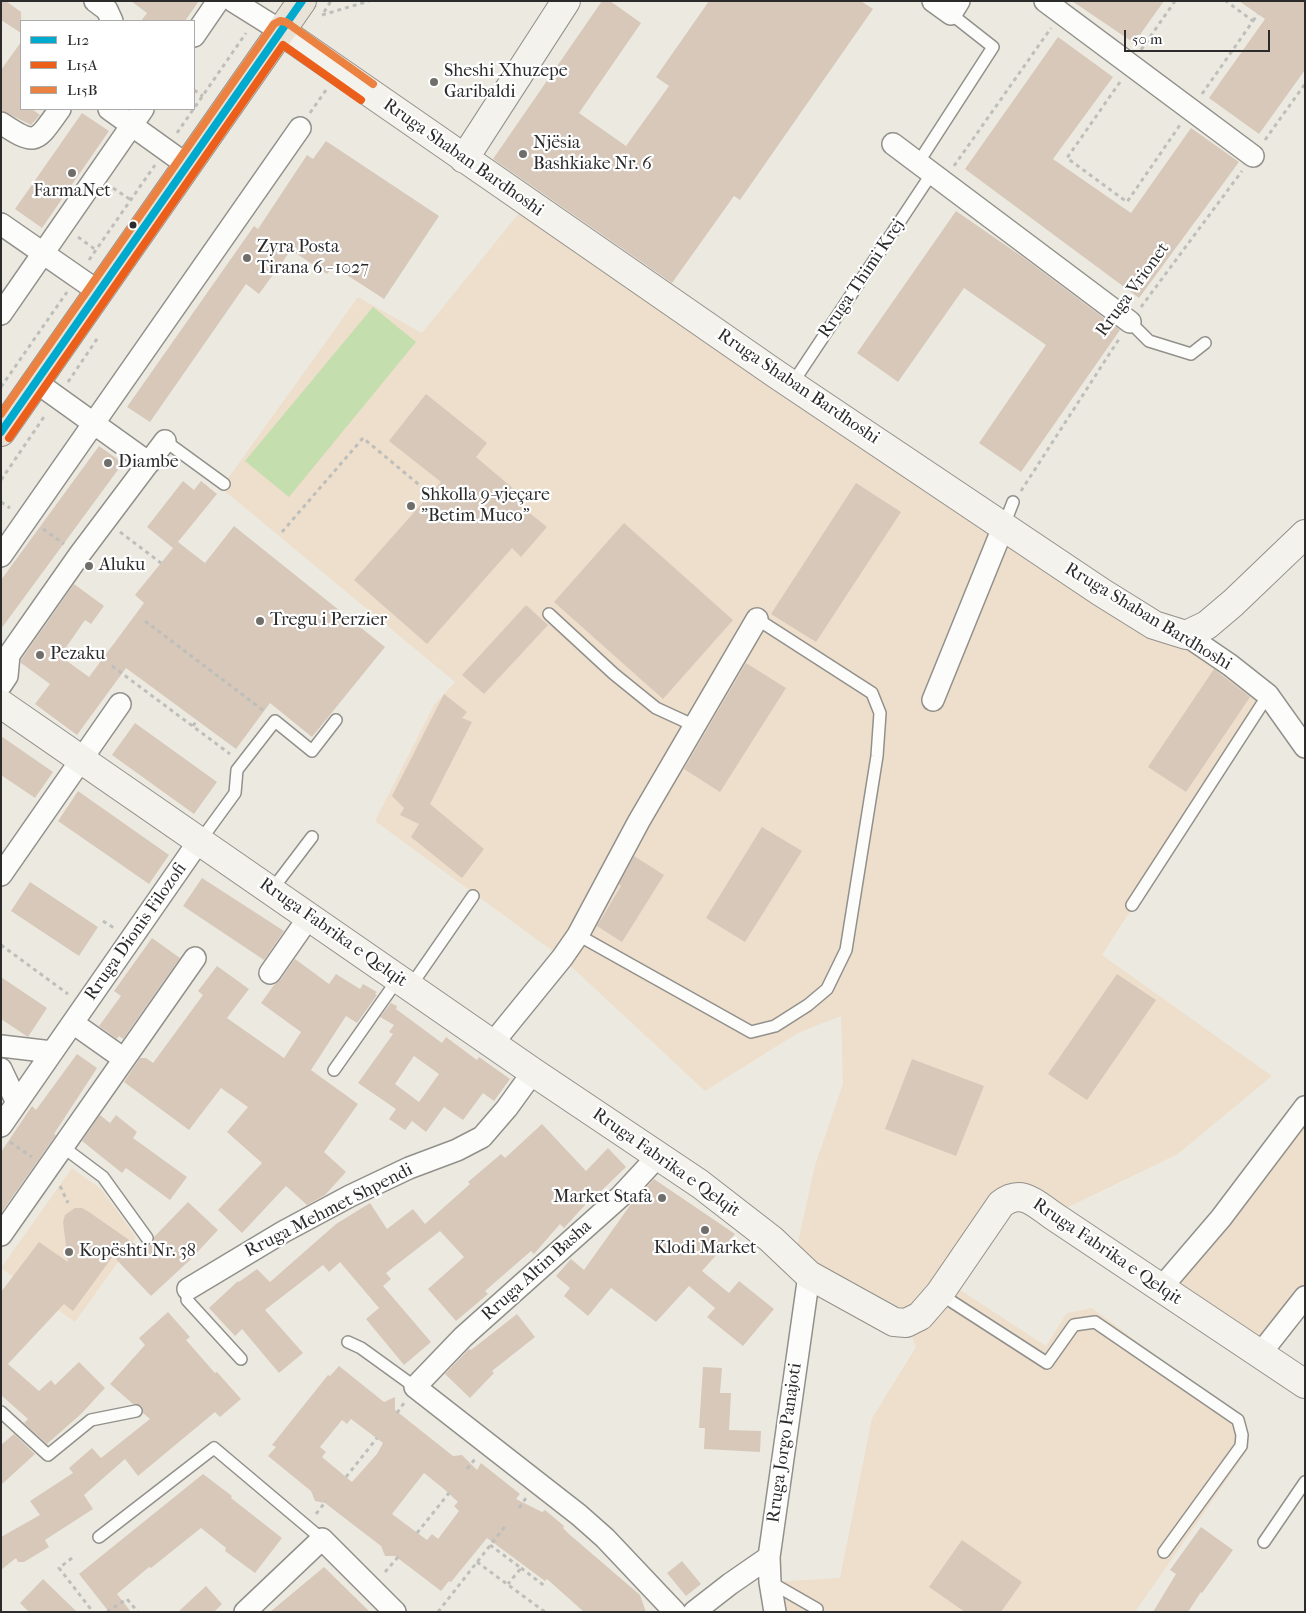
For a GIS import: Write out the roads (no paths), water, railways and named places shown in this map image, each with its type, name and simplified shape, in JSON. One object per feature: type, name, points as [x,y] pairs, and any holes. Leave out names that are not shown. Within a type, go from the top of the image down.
[{"type":"main road","points":[[1,432],[36,382],[88,284],[176,158],[281,31],[312,8]]},
{"type":"street","points":[[95,1],[107,10],[112,20]]},
{"type":"street","points":[[195,35],[218,1]]},
{"type":"street","points":[[233,1],[281,31]]},
{"type":"street","points":[[464,159],[566,1]]},
{"type":"street","points":[[933,1],[955,8]]},
{"type":"street","points":[[1046,1],[1126,72],[1187,116],[1253,156]]},
{"type":"street","name":"Rruga Shaban Bardhoshi","points":[[281,31],[792,384],[1009,514],[1102,592],[1154,625],[1186,635],[1230,665],[1268,695],[1305,747]]},
{"type":"street","points":[[1,122],[22,137],[33,138],[43,133],[59,110]]},
{"type":"street","points":[[113,110],[138,117],[176,158]]},
{"type":"street","points":[[1,314],[138,117]]},
{"type":"street","points":[[1,556],[19,514],[94,425],[300,128]]},
{"type":"street","points":[[893,144],[1130,322]]},
{"type":"street","points":[[1,224],[88,284]]},
{"type":"street","points":[[36,382],[148,463]]},
{"type":"street","points":[[1,685],[7,676],[9,655],[80,554],[165,441]]},
{"type":"street","points":[[933,700],[1009,514]]},
{"type":"street","points":[[1186,635],[1208,625],[1305,534]]},
{"type":"street","points":[[492,1044],[562,958],[578,935],[638,821],[757,619]]},
{"type":"street","name":"Rruga Fabrika e Qelqit","points":[[1,704],[492,1044],[659,1155],[746,1219],[771,1239],[809,1275],[894,1322],[906,1323],[920,1316],[940,1293],[1001,1204],[1013,1197],[1021,1196],[1029,1199],[1305,1384]]},
{"type":"street","points":[[1,875],[120,704]]},
{"type":"street","name":"Rruga Dionis Filozofi","points":[[5,1134],[17,1103],[199,841]]},
{"type":"street","points":[[270,973],[309,917]]},
{"type":"street","points":[[1,1235],[195,958]]},
{"type":"street","points":[[73,1023],[124,1059]]},
{"type":"street","points":[[1,1046],[52,1052]]},
{"type":"street","points":[[1,1069],[17,1103]]},
{"type":"street","name":"Rruga Mehmet Shpendi","points":[[188,1289],[283,1232],[350,1196],[409,1168],[457,1150],[482,1137],[507,1108],[533,1072]]},
{"type":"street","points":[[1161,1288],[1221,1218],[1305,1107]]},
{"type":"street","name":"Rruga Altin Basha","points":[[415,1388],[463,1337],[621,1196],[659,1155]]},
{"type":"street","name":"Rruga Jorgo Panajoti","points":[[775,1612],[770,1582],[770,1557],[809,1275]]},
{"type":"street","points":[[1260,1354],[1305,1297]]},
{"type":"street","points":[[415,1388],[579,1515],[605,1538],[675,1612]]},
{"type":"street","points":[[245,1612],[322,1539],[395,1612]]},
{"type":"street","points":[[694,1612],[730,1584],[770,1557]]},
{"type":"lane","name":"Rruga Thimi Krej","points":[[792,384],[931,173],[994,47],[955,8]]},
{"type":"lane","points":[[1130,322],[1149,341],[1191,354],[1206,343]]},
{"type":"lane","points":[[165,441],[224,484]]},
{"type":"lane","points":[[549,614],[614,674],[656,708],[693,725]]},
{"type":"lane","points":[[578,935],[751,1032],[776,1026],[808,1005],[827,989],[846,950],[878,756],[880,713],[872,693],[757,619]]},
{"type":"lane","points":[[1132,905],[1268,695]]},
{"type":"lane","points":[[199,841],[235,792],[238,770],[275,721],[312,751],[336,720]]},
{"type":"lane","points":[[271,891],[312,837]]},
{"type":"lane","points":[[334,1070],[473,896]]},
{"type":"lane","points":[[63,1147],[103,1177],[147,1238]]},
{"type":"lane","name":"Rruga Mehmet Shpendi","points":[[188,1289],[187,1300],[241,1359]]},
{"type":"lane","points":[[940,1293],[1047,1363],[1074,1326],[1095,1322],[1238,1420],[1242,1435],[1240,1446],[1164,1552]]},
{"type":"lane","points":[[348,1342],[361,1348],[415,1388]]},
{"type":"lane","points":[[1,1412],[48,1456],[91,1420],[136,1411]]},
{"type":"lane","points":[[99,1538],[214,1448],[322,1539]]},
{"type":"lane","points":[[1264,1542],[1305,1482]]},
{"type":"lane","points":[[770,1582],[817,1609]]},
{"type":"place","name":"Sheshi Xhuzepe Garibaldi","points":[[434,82]]},
{"type":"place","name":"Njësia Bashkiake Nr. 6","points":[[523,154]]},
{"type":"place","name":"FarmaNet","points":[[72,173]]},
{"type":"place","name":"Zyra Posta Tirana 6 - 1027","points":[[247,258]]},
{"type":"place","name":"Diambe","points":[[108,463]]},
{"type":"place","name":"Shkolla 9-vjeçare \"Betim Muco\"","points":[[411,506]]},
{"type":"place","name":"Aluku","points":[[89,566]]},
{"type":"place","name":"Tregu i Perzier","points":[[260,621]]},
{"type":"place","name":"Pezaku","points":[[40,655]]},
{"type":"place","name":"Market Stafa","points":[[662,1198]]},
{"type":"place","name":"Klodi Market","points":[[705,1230]]},
{"type":"place","name":"Kopështi Nr. 38","points":[[69,1252]]}]
